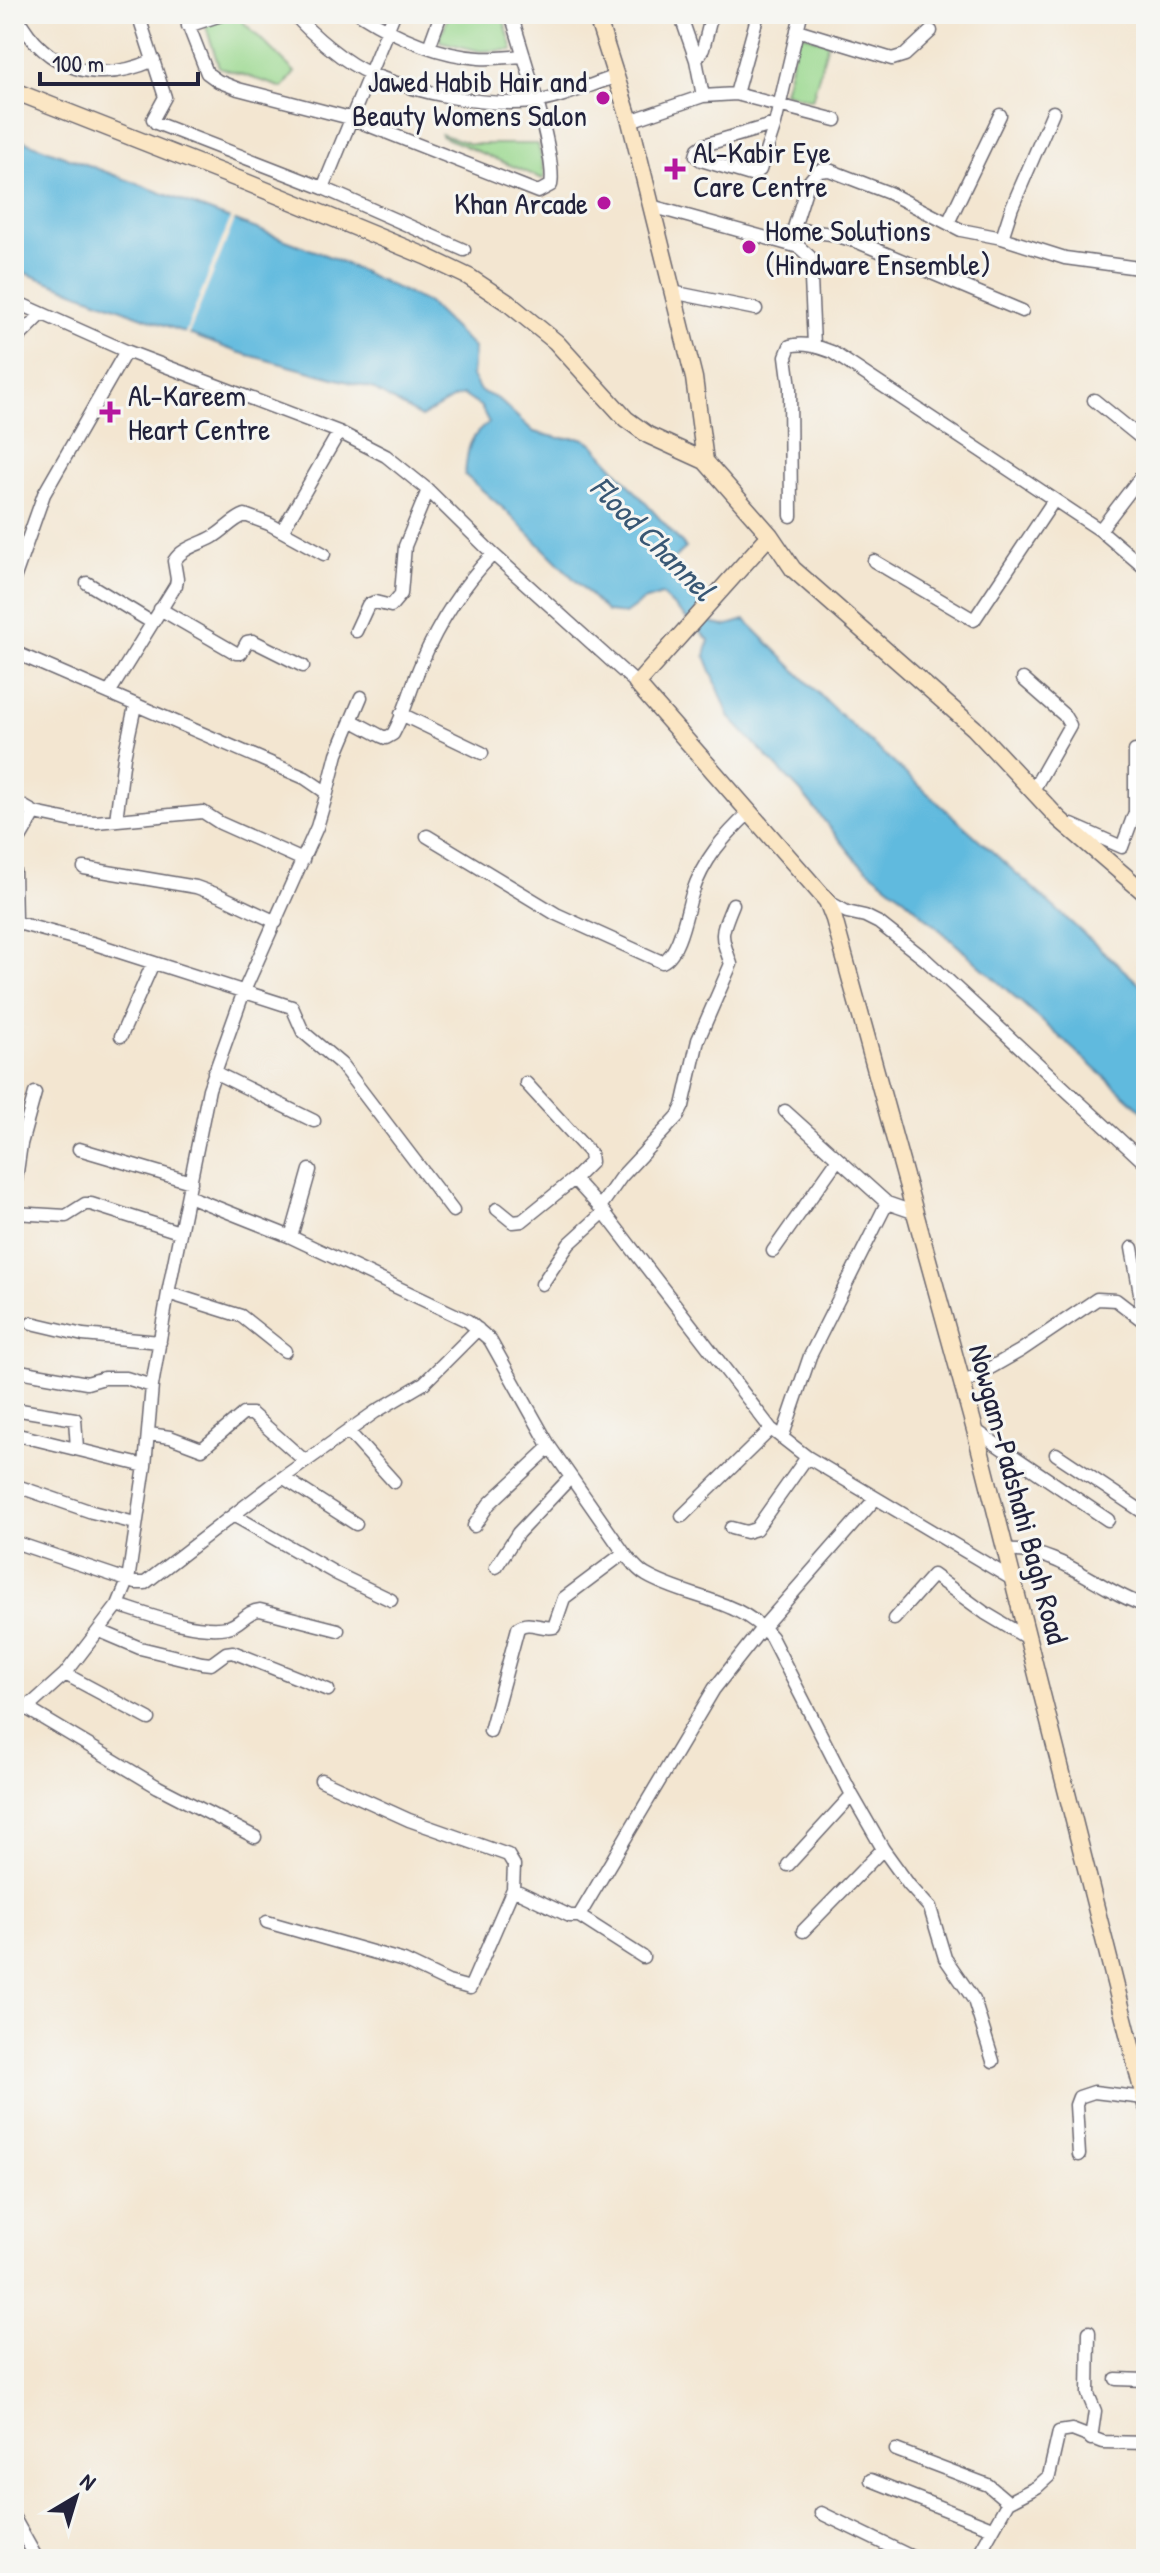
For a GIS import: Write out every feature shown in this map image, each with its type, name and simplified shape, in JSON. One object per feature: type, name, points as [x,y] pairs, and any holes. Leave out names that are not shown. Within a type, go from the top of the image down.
[{"type":"main road","points":[[596,14],[630,121],[694,378],[705,461]]},
{"type":"main road","points":[[14,91],[425,256],[469,277],[508,303],[556,342],[626,419],[648,435],[705,461],[770,535],[793,569],[974,728],[1058,819],[1146,894]]},
{"type":"main road","points":[[770,535],[642,678],[750,812],[827,901]]},
{"type":"main road","name":"Nowgam-Padshahi Bagh Road","points":[[827,901],[975,1430],[1145,2102]]},
{"type":"street","points":[[138,14],[165,97],[153,119],[156,123],[323,188],[464,250]]},
{"type":"street","points":[[224,14],[186,20],[207,73],[218,81],[350,118],[538,192],[548,188],[552,180],[536,102],[511,14]]},
{"type":"street","points":[[294,14],[333,50],[369,73],[458,99],[536,102],[615,77]]},
{"type":"street","points":[[360,14],[387,31],[429,47],[480,58],[524,56]]},
{"type":"street","points":[[323,188],[394,14]]},
{"type":"street","points":[[429,47],[441,14]]},
{"type":"street","points":[[680,14],[696,60],[703,96]]},
{"type":"street","points":[[696,60],[703,49],[712,14]]},
{"type":"street","points":[[736,94],[758,14]]},
{"type":"street","points":[[775,124],[704,145],[696,150],[696,156],[751,175],[763,165],[775,124],[801,14]]},
{"type":"street","points":[[17,16],[39,47],[59,61],[81,70],[115,72],[154,60]]},
{"type":"street","points":[[797,30],[892,59],[905,55],[931,31]]},
{"type":"street","points":[[630,121],[703,96],[736,94],[836,120]]},
{"type":"street","points":[[1002,238],[1053,112]]},
{"type":"street","points":[[948,223],[1000,115]]},
{"type":"street","points":[[789,244],[808,183],[822,170],[829,170],[889,193],[971,232],[1002,238],[1065,258],[1146,269]]},
{"type":"street","points":[[651,206],[804,249],[810,257],[814,345]]},
{"type":"street","points":[[794,229],[831,234],[858,242],[1022,311]]},
{"type":"street","points":[[672,292],[756,309]]},
{"type":"street","points":[[16,303],[126,351],[339,432],[386,456],[428,490],[493,554],[642,678]]},
{"type":"street","points":[[14,342],[42,314]]},
{"type":"street","points":[[791,516],[790,387],[786,356],[790,346],[814,345],[832,352],[1100,530],[1146,569]]},
{"type":"street","points":[[14,579],[44,494],[126,351]]},
{"type":"street","points":[[1094,400],[1146,442]]},
{"type":"street","points":[[282,531],[339,432]]},
{"type":"street","points":[[1100,530],[1146,470]]},
{"type":"street","points":[[356,631],[368,605],[375,602],[391,606],[399,597],[405,546],[428,490]]},
{"type":"street","points":[[874,561],[974,620],[1054,500]]},
{"type":"street","points":[[109,693],[176,585],[174,561],[183,551],[211,538],[245,515],[324,554]]},
{"type":"street","points":[[351,720],[386,738],[393,734],[421,663],[445,616],[461,589],[493,554]]},
{"type":"street","points":[[87,583],[151,622]]},
{"type":"street","points":[[160,609],[236,653],[241,653],[247,642],[253,641],[303,666]]},
{"type":"street","points":[[14,652],[305,778],[327,793]]},
{"type":"street","points":[[1023,679],[1064,715],[1070,725],[1032,792]]},
{"type":"street","points":[[255,1837],[158,1787],[20,1709],[65,1674],[118,1605],[128,1581],[149,1434],[152,1386],[179,1232],[214,1072],[244,991],[323,812],[337,754],[361,697]]},
{"type":"street","points":[[116,820],[124,757],[135,706]]},
{"type":"street","points":[[401,714],[482,753]]},
{"type":"street","points":[[1058,819],[1122,847],[1135,812],[1135,751]]},
{"type":"street","points":[[14,801],[35,813],[73,821],[203,812],[220,823],[303,860]]},
{"type":"street","points":[[427,836],[556,914],[662,962],[672,953],[692,894],[710,854],[750,812]]},
{"type":"street","points":[[14,849],[35,813]]},
{"type":"street","points":[[84,868],[196,887],[276,922]]},
{"type":"street","points":[[14,871],[14,922],[244,991],[294,1010],[303,1032],[341,1064],[453,1211]]},
{"type":"street","points":[[827,901],[879,923],[926,960],[1146,1164]]},
{"type":"street","points":[[542,1284],[569,1244],[602,1209],[621,1177],[670,1126],[683,1106],[698,1040],[731,964],[723,948],[723,932],[733,904]]},
{"type":"street","points":[[121,1036],[153,963]]},
{"type":"street","points":[[214,1072],[314,1121]]},
{"type":"street","points":[[497,1209],[517,1223],[591,1162],[590,1153],[526,1083]]},
{"type":"street","points":[[14,1193],[21,1144],[35,1093]]},
{"type":"street","points":[[785,1111],[887,1203],[913,1212]]},
{"type":"street","points":[[79,1149],[191,1182]]},
{"type":"street","points":[[773,1251],[838,1159]]},
{"type":"street","points":[[291,1237],[310,1170]]},
{"type":"street","points":[[574,1179],[602,1209],[771,1429],[807,1457],[1012,1579]]},
{"type":"street","points":[[188,1196],[291,1237],[453,1313],[478,1329],[490,1340],[570,1478],[624,1553],[646,1575],[741,1612],[763,1627],[883,1849],[930,1908],[945,1958],[974,2000],[993,2061]]},
{"type":"street","points":[[782,1438],[810,1356],[887,1203]]},
{"type":"street","points":[[14,1213],[70,1215],[85,1204],[91,1204],[179,1232]]},
{"type":"street","points":[[1132,1248],[1143,1316]]},
{"type":"street","points":[[168,1293],[241,1316],[285,1351]]},
{"type":"street","points":[[962,1384],[1020,1351],[1097,1299],[1116,1300],[1143,1316]]},
{"type":"street","points":[[32,1323],[83,1335],[160,1342]]},
{"type":"street","points":[[14,1542],[128,1581],[145,1583],[305,1461],[424,1383],[478,1329]]},
{"type":"street","points":[[14,1370],[87,1383],[104,1378],[126,1378],[152,1386]]},
{"type":"street","points":[[14,1409],[75,1419],[77,1448]]},
{"type":"street","points":[[149,1434],[170,1437],[202,1449],[243,1414],[252,1414],[305,1461]]},
{"type":"street","points":[[682,1516],[771,1429]]},
{"type":"street","points":[[975,1430],[1108,1520]]},
{"type":"street","points":[[348,1431],[394,1482]]},
{"type":"street","points":[[14,1434],[145,1466]]},
{"type":"street","points":[[474,1526],[489,1504],[550,1447]]},
{"type":"street","points":[[1056,1454],[1146,1514]]},
{"type":"street","points":[[731,1528],[750,1532],[756,1529],[807,1457]]},
{"type":"street","points":[[284,1478],[356,1524]]},
{"type":"street","points":[[496,1567],[518,1533],[570,1478]]},
{"type":"street","points":[[14,1485],[135,1523]]},
{"type":"street","points":[[579,1916],[700,1709],[763,1627],[876,1498]]},
{"type":"street","points":[[233,1515],[337,1574],[391,1600]]},
{"type":"street","points":[[1006,1551],[1033,1551],[1049,1556],[1120,1596],[1146,1606]]},
{"type":"street","points":[[490,1731],[518,1628],[527,1624],[554,1627],[564,1598],[624,1553]]},
{"type":"street","points":[[894,1619],[933,1575],[985,1613],[1027,1638]]},
{"type":"street","points":[[118,1605],[184,1624],[215,1628],[234,1625],[256,1610],[338,1630]]},
{"type":"street","points":[[100,1631],[140,1648],[202,1663],[211,1664],[228,1651],[233,1652],[328,1690]]},
{"type":"street","points":[[65,1674],[149,1719]]},
{"type":"street","points":[[267,1922],[404,1961],[448,1982],[470,1988],[513,1889],[514,1865],[508,1855],[409,1820],[321,1780]]},
{"type":"street","points":[[788,1865],[852,1795]]},
{"type":"street","points":[[803,1931],[883,1849]]},
{"type":"street","points":[[513,1889],[570,1916],[579,1916],[643,1957]]},
{"type":"street","points":[[1079,2155],[1076,2105],[1079,2097],[1094,2092],[1145,2102]]},
{"type":"street","points":[[1089,2332],[1088,2394],[1095,2411],[1091,2439]]},
{"type":"street","points":[[1116,2379],[1146,2380]]},
{"type":"street","points":[[976,2559],[1008,2502],[1037,2487],[1049,2476],[1059,2432],[1072,2430],[1103,2442],[1146,2443]]},
{"type":"street","points":[[896,2450],[988,2485],[1008,2502]]},
{"type":"street","points":[[871,2480],[992,2528]]},
{"type":"street","points":[[821,2513],[916,2559]]},
{"type":"street","points":[[14,2518],[37,2559]]},
{"type":"green space","points":[[449,14],[502,14],[513,50],[480,51],[439,41]]},
{"type":"green space","points":[[237,16],[295,72],[283,88],[219,67],[205,23]]},
{"type":"green space","points":[[799,33],[828,43],[812,100],[784,92]]},
{"type":"green space","points":[[441,134],[471,144],[538,144],[545,175],[543,179]]},
{"type":"water","name":"Flood Channel","points":[[14,137],[333,258],[428,303],[474,348],[472,376],[480,391],[498,399],[534,432],[559,438],[582,438],[592,443],[686,548],[668,564],[714,624],[725,626],[745,620],[835,710],[1146,990],[1146,1114],[902,896],[857,861],[801,792],[730,718],[705,656],[709,640],[662,595],[643,601],[625,614],[607,612],[504,509],[465,475],[470,445],[477,433],[489,423],[481,407],[463,395],[421,417],[371,388],[237,352],[14,269]]},
{"type":"pier","points":[[232,215],[236,217],[187,338],[184,336]]},
{"type":"place","name":"Jawed Habib Hair and Beauty Womens Salon","points":[[603,98]]},
{"type":"place","name":"Al-Kabir Eye Care Centre","points":[[675,169]]},
{"type":"place","name":"Khan Arcade","points":[[604,203]]},
{"type":"place","name":"Home Solutions (Hindware Ensemble)","points":[[749,247]]},
{"type":"place","name":"Al-Kareem Heart Centre","points":[[110,412]]}]
